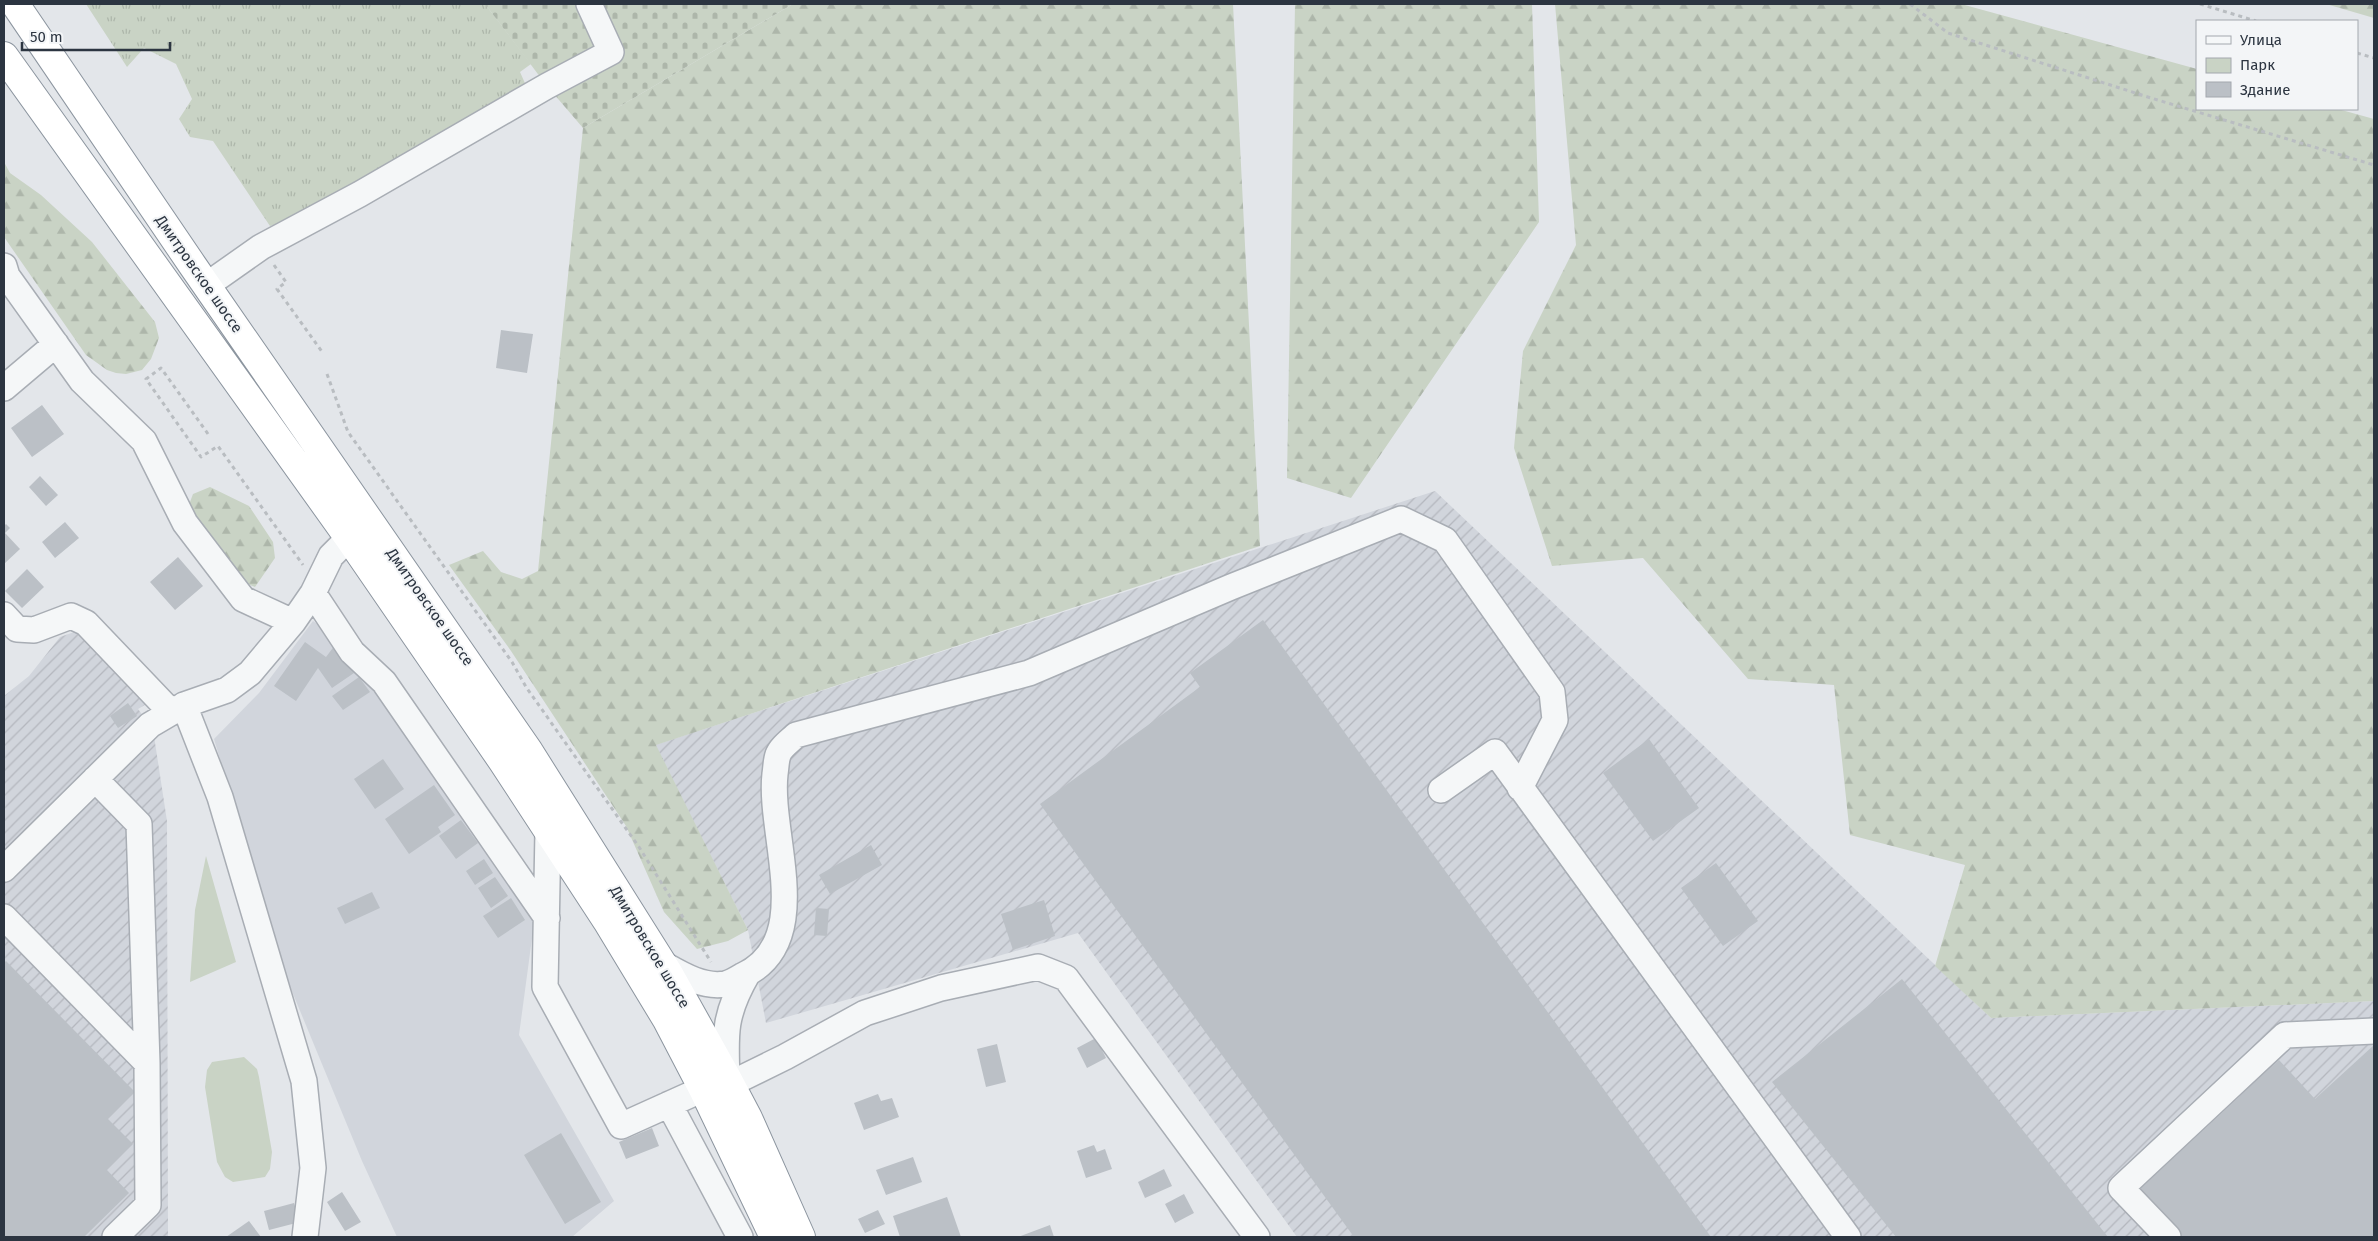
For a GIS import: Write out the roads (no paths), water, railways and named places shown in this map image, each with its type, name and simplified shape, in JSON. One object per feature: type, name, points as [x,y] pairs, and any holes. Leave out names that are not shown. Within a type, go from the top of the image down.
[{"type":"highway","name":"Дмитровское шоссе","points":[[15,4],[528,750],[661,962],[720,1084],[771,1230]]},
{"type":"highway","name":"Дмитровское шоссе","points":[[4,56],[349,538],[504,762],[667,1020],[748,1118],[801,1237]]},
{"type":"street","points":[[207,285],[260,247],[360,194],[548,86],[612,52],[589,4]]},
{"type":"street","points":[[5,273],[82,381],[144,441],[185,523],[243,599],[293,622]]},
{"type":"street","points":[[4,388],[56,344]]},
{"type":"street","points":[[661,962],[686,977],[724,984],[748,974],[765,960],[777,943],[784,926],[784,882],[773,792],[778,754],[796,735],[1029,673],[1231,586],[1401,519],[1445,540],[1552,692],[1555,720],[1520,788]]},
{"type":"street","points":[[4,869],[131,741],[150,725],[178,709],[228,690],[250,673],[293,622],[316,589],[331,556],[349,538]]},
{"type":"street","points":[[316,589],[352,652],[384,682],[547,918]]},
{"type":"street","points":[[4,615],[17,629],[34,630],[71,616],[86,623],[178,709],[220,797],[304,1080],[313,1168],[305,1237]]},
{"type":"street","points":[[1441,790],[1495,752],[1848,1237]]},
{"type":"street","points":[[95,779],[139,824],[147,1062],[148,1205],[115,1237]]},
{"type":"street","points":[[548,831],[545,987],[621,1126],[668,1104],[786,1057],[865,1013],[941,988],[1038,967],[1066,978],[1257,1237]]},
{"type":"street","points":[[4,917],[147,1062]]},
{"type":"street","points":[[720,1084],[727,1021],[734,997],[748,974]]},
{"type":"street","points":[[2168,1237],[2121,1188],[2285,1035],[2374,1031]]},
{"type":"street","points":[[668,1104],[740,1237],[771,1230]]}]
